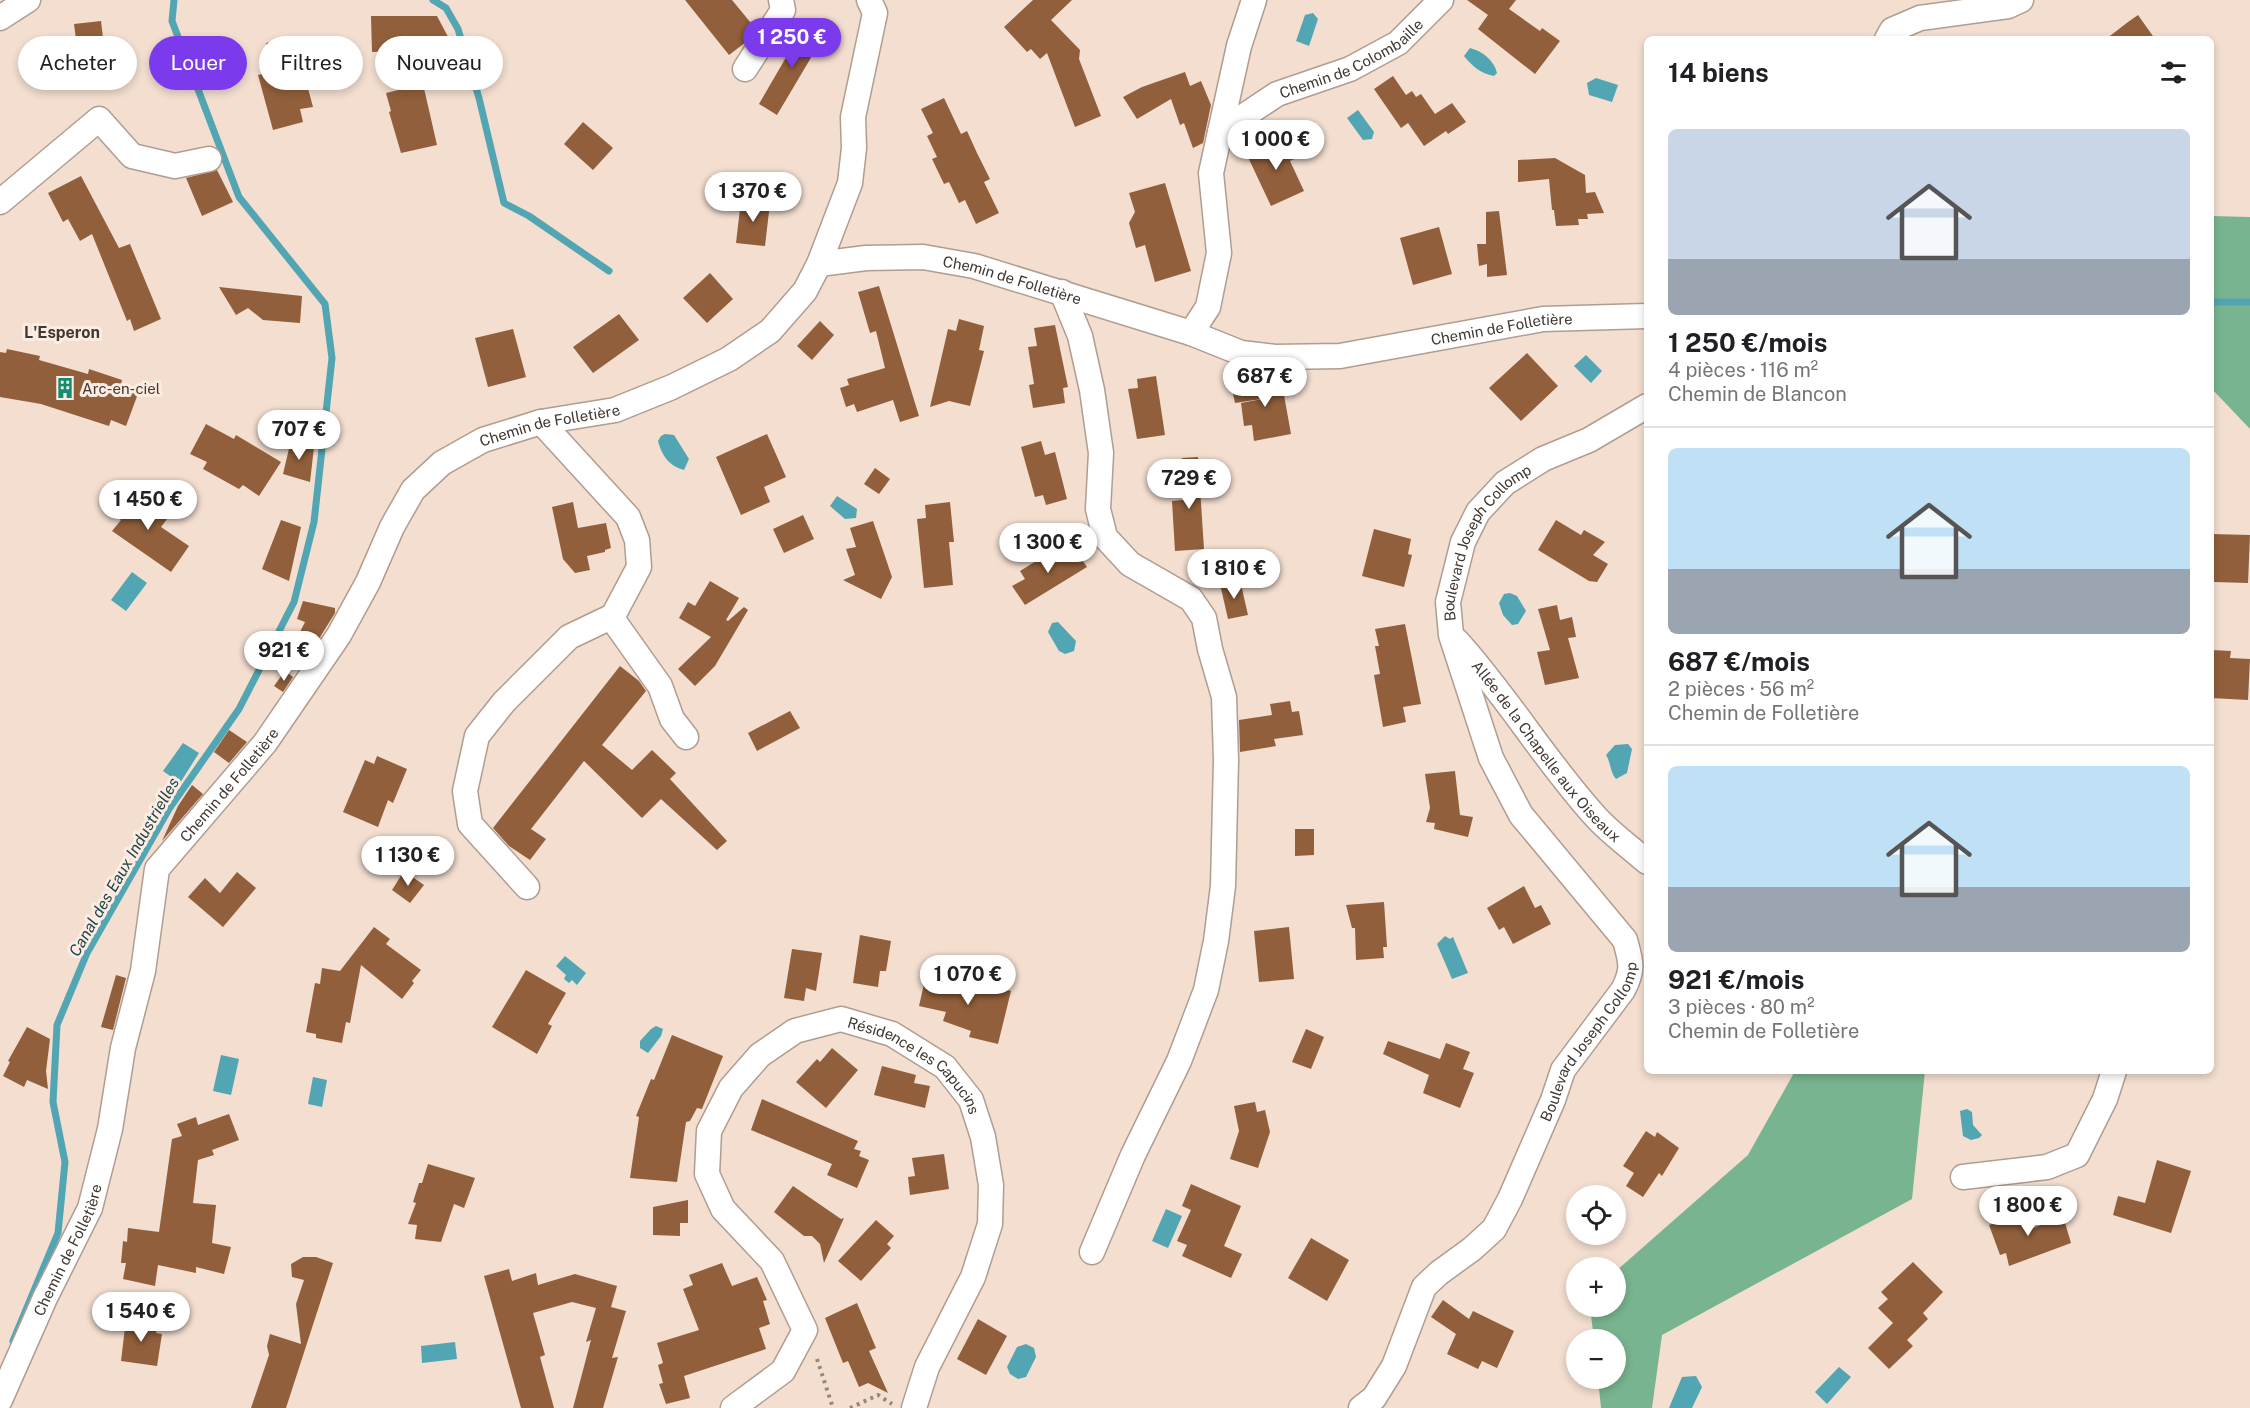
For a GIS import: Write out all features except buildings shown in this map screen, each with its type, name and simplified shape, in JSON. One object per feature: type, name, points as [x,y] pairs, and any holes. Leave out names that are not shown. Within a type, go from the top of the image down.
[{"type":"street","points":[[0,18],[28,0]]},
{"type":"street","points":[[745,69],[783,10],[781,0]]},
{"type":"street","points":[[819,264],[850,183],[854,148],[853,117],[875,13],[869,0]]},
{"type":"street","points":[[1191,333],[1208,307],[1219,253],[1211,173],[1239,46],[1254,0]]},
{"type":"street","name":"Chemin de Colombaille","points":[[1220,132],[1277,94],[1350,69],[1398,43],[1441,0]]},
{"type":"street","points":[[1889,36],[1892,30],[1920,18],[2008,6],[2021,0]]},
{"type":"street","points":[[0,202],[99,119],[132,156],[176,166],[209,159]]},
{"type":"street","name":"Chemin de Folletière","points":[[0,1400],[45,1298],[90,1208],[110,1129],[123,1048],[143,971],[157,869],[265,743],[339,635],[413,490],[442,463],[483,440],[542,422],[615,410],[672,387],[729,359],[770,331],[805,291],[819,264],[866,258],[923,256],[974,266],[1062,291],[1191,333],[1241,353],[1275,357],[1340,356],[1543,319],[1644,316]]},
{"type":"street","points":[[1062,291],[1080,336],[1092,390],[1101,453],[1098,508],[1105,537],[1130,564],[1191,599],[1204,618],[1224,697],[1226,750],[1223,886],[1206,990],[1179,1061],[1133,1155],[1092,1252]]},
{"type":"street","name":"Boulevard Joseph Collomp","points":[[1361,1408],[1374,1398],[1394,1366],[1424,1287],[1439,1273],[1472,1250],[1494,1229],[1553,1100],[1563,1070],[1623,990],[1631,975],[1625,940],[1521,815],[1491,758],[1451,635],[1448,602],[1452,576],[1462,542],[1478,512],[1505,483],[1543,459],[1589,440],[1644,408]]},
{"type":"street","points":[[527,887],[470,824],[465,791],[477,736],[504,702],[569,637],[613,616],[639,567],[637,540],[628,517],[542,422]]},
{"type":"street","points":[[613,616],[616,624],[660,686],[672,719],[686,736]]},
{"type":"street","name":"Allée de la Chapelle aux Oiseaux","points":[[1451,635],[1485,673],[1537,745],[1596,817],[1644,859]]},
{"type":"street","name":"Résidence les Capucins","points":[[805,1330],[772,1261],[723,1209],[707,1174],[709,1131],[731,1088],[760,1055],[795,1031],[841,1019],[892,1035],[945,1067],[971,1100],[983,1137],[991,1185],[990,1224],[973,1277],[927,1367],[914,1408]]},
{"type":"street","points":[[1963,1177],[2047,1167],[2077,1155],[2105,1099],[2113,1074]]},
{"type":"street","points":[[733,1408],[783,1371],[805,1330]]},
{"type":"path","points":[[805,1330],[833,1408]]},
{"type":"path","points":[[850,1408],[878,1395],[899,1408]]},
{"type":"green space","points":[[2214,216],[2250,217],[2250,429],[2214,391]]},
{"type":"green space","points":[[1793,1074],[1925,1074],[1912,1199],[1662,1335],[1652,1408],[1601,1408],[1599,1389],[1626,1389],[1626,1329],[1593,1329],[1591,1317],[1626,1317],[1626,1262],[1748,1155]]},
{"type":"water","points":[[1313,13],[1318,19],[1309,46],[1296,41],[1305,15]]},
{"type":"water","points":[[1470,48],[1479,51],[1490,60],[1497,73],[1494,76],[1481,71],[1467,60],[1464,56]]},
{"type":"water","points":[[1596,78],[1618,85],[1612,102],[1589,95],[1587,83]]},
{"type":"water","points":[[1358,110],[1374,132],[1372,139],[1363,140],[1347,118]]},
{"type":"water","points":[[1586,355],[1602,371],[1591,383],[1574,366]]},
{"type":"water","points":[[665,434],[674,435],[689,459],[684,470],[670,463],[662,451],[658,441]]},
{"type":"water","points":[[837,496],[857,509],[856,518],[845,519],[830,506]]},
{"type":"water","points":[[132,572],[147,583],[126,611],[111,600]]},
{"type":"water","points":[[1510,593],[1517,596],[1526,611],[1518,624],[1512,625],[1503,615],[1499,603],[1504,594]]},
{"type":"water","points":[[1058,622],[1076,641],[1074,651],[1065,654],[1059,651],[1048,632],[1052,623]]},
{"type":"water","points":[[183,743],[199,753],[180,783],[163,771]]},
{"type":"water","points":[[1628,744],[1632,749],[1627,773],[1616,779],[1606,755],[1615,745]]},
{"type":"water","points":[[1445,936],[1450,939],[1453,937],[1468,973],[1452,979],[1437,944]]},
{"type":"water","points":[[565,956],[586,973],[577,985],[572,980],[569,983],[564,979],[566,975],[556,966]]},
{"type":"water","points":[[656,1026],[663,1029],[661,1036],[648,1053],[640,1048],[640,1041]]},
{"type":"water","points":[[221,1055],[239,1059],[231,1095],[213,1091]]},
{"type":"water","points":[[313,1077],[327,1080],[322,1107],[308,1104]]},
{"type":"water","points":[[1967,1109],[1972,1112],[1973,1125],[1982,1135],[1979,1138],[1971,1140],[1963,1136],[1960,1111]]},
{"type":"water","points":[[1166,1209],[1182,1216],[1168,1248],[1152,1241]]},
{"type":"water","points":[[455,1342],[457,1359],[422,1363],[421,1346]]},
{"type":"water","points":[[1026,1344],[1034,1348],[1036,1357],[1026,1377],[1018,1379],[1010,1374],[1007,1367],[1017,1347]]},
{"type":"water","points":[[1839,1367],[1851,1377],[1827,1404],[1815,1392]]},
{"type":"water","points":[[1696,1376],[1702,1387],[1692,1408],[1669,1408],[1682,1377]]},
{"type":"waterway","name":"Canal des Eaux Industrielles","points":[[13,1341],[58,1233],[65,1162],[53,1102],[57,1025],[87,953],[169,809],[239,709],[294,602],[314,522],[332,358],[325,304],[239,197],[172,21],[174,0]]},
{"type":"waterway","points":[[433,0],[446,8],[458,29],[479,98],[504,203],[529,216],[609,271]]},
{"type":"waterway","points":[[2214,302],[2250,302]]},
{"type":"place","name":"Arc-en-ciel","points":[[65,388]]},
{"type":"district","name":"L'Esperon","points":[[62,332]]}]
